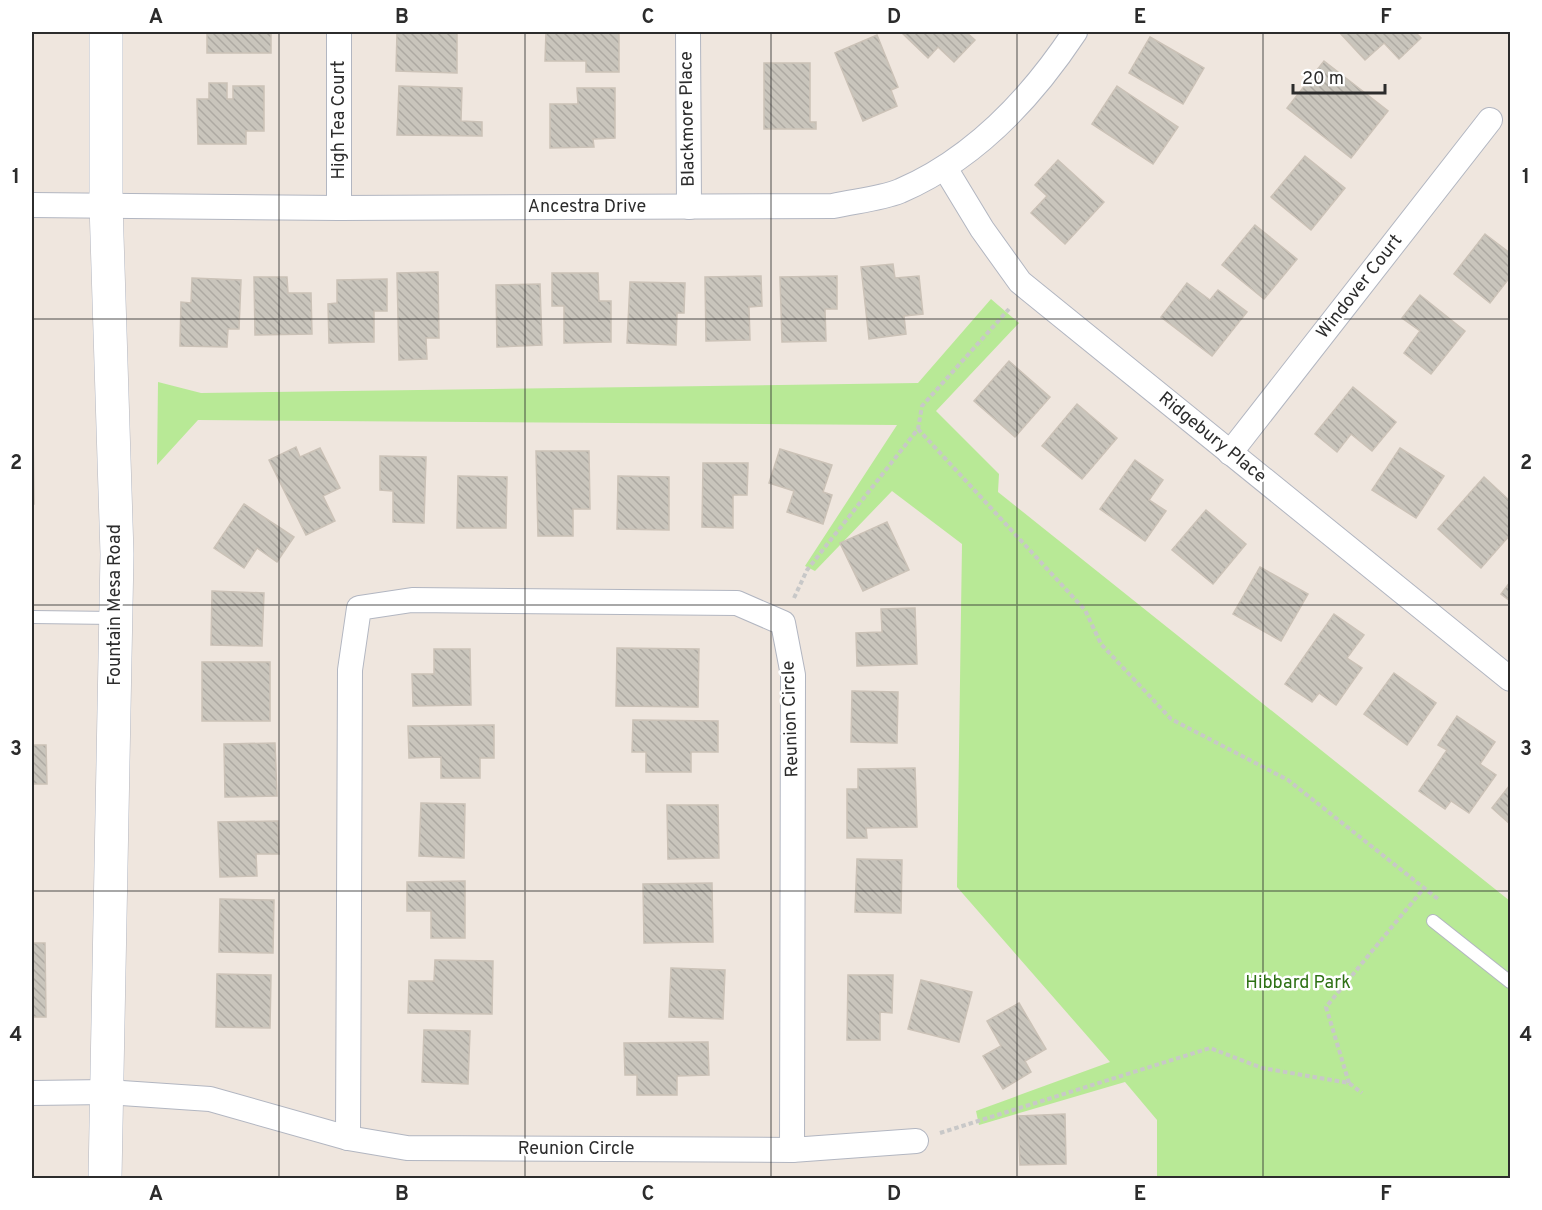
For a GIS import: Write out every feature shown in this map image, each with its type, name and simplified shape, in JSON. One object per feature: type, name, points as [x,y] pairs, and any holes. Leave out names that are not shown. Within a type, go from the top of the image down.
[{"type":"main road","name":"Fountain Mesa Road","points":[[105,1179],[117,555],[106,204],[106,32]]},
{"type":"street","name":"High Tea Court","points":[[339,32],[339,208]]},
{"type":"street","name":"Blackmore Place","points":[[688,32],[689,207]]},
{"type":"street","name":"Ancestra Drive","points":[[32,205],[339,208],[833,206],[899,192],[945,168],[994,129],[1035,88],[1075,32]]},
{"type":"street","name":"Windover Court","points":[[1230,453],[1490,120]]},
{"type":"street","name":"Ridgebury Place","points":[[945,168],[982,229],[1020,282],[1510,680]]},
{"type":"street","points":[[348,1138],[350,670],[359,608],[412,600],[737,603],[783,623]]},
{"type":"street","name":"Reunion Circle","points":[[32,1093],[107,1092],[210,1099],[348,1138],[407,1148],[792,1150],[793,675],[783,623]]},
{"type":"street","points":[[792,1150],[916,1141]]},
{"type":"lane","points":[[32,617],[116,618]]},
{"type":"lane","points":[[1433,921],[1510,982]]},
{"type":"path","points":[[783,623],[807,570],[918,429],[922,406],[1027,288]]},
{"type":"path","points":[[918,429],[1085,610],[1101,644],[1171,719],[1288,780],[1441,902]]},
{"type":"path","points":[[1349,1083],[1326,1007],[1424,888]]},
{"type":"path","points":[[916,1141],[1210,1048],[1262,1068],[1349,1083],[1362,1093]]},
{"type":"green space","name":"Hibbard Park","points":[[991,299],[1019,323],[936,411],[999,474],[998,492],[1510,901],[1510,1178],[1157,1178],[1157,1120],[1125,1082],[979,1125],[976,1111],[1110,1062],[957,887],[962,544],[892,491],[815,571],[805,566],[897,425],[198,420],[157,465],[158,382],[201,393],[918,383]]},
{"type":"building","points":[[207,32],[271,32],[271,53],[207,53]]},
{"type":"building","points":[[397,32],[457,32],[457,73],[396,71]]},
{"type":"building","points":[[546,32],[619,32],[619,72],[586,72],[586,61],[545,61]]},
{"type":"building","points":[[901,32],[966,32],[975,40],[954,62],[938,47],[928,58]]},
{"type":"building","points":[[1341,32],[1415,32],[1421,38],[1399,59],[1384,43],[1365,60]]},
{"type":"building","points":[[877,35],[898,87],[891,90],[897,106],[863,121],[835,53]]},
{"type":"building","points":[[1150,37],[1204,68],[1183,104],[1129,73]]},
{"type":"building","points":[[1324,61],[1388,111],[1351,158],[1287,108]]},
{"type":"building","points":[[764,63],[810,63],[810,122],[816,122],[816,129],[764,129]]},
{"type":"building","points":[[209,83],[227,83],[227,99],[233,99],[233,86],[264,86],[264,131],[246,131],[246,144],[198,144],[197,99],[209,99]]},
{"type":"building","points":[[399,86],[462,88],[461,121],[482,122],[482,136],[397,135]]},
{"type":"building","points":[[1117,86],[1178,127],[1153,164],[1092,124]]},
{"type":"building","points":[[577,88],[615,88],[615,138],[593,139],[594,147],[550,148],[550,104],[578,104]]},
{"type":"building","points":[[1305,156],[1345,188],[1311,230],[1271,197]]},
{"type":"building","points":[[1058,160],[1104,202],[1065,244],[1031,213],[1047,196],[1035,185]]},
{"type":"building","points":[[1255,225],[1297,259],[1264,299],[1222,265]]},
{"type":"building","points":[[1485,234],[1510,253],[1510,277],[1490,303],[1454,274]]},
{"type":"building","points":[[893,264],[895,278],[919,276],[923,314],[904,316],[906,334],[869,339],[861,267]]},
{"type":"building","points":[[438,272],[439,338],[426,338],[427,359],[399,360],[397,273]]},
{"type":"building","points":[[552,273],[598,273],[599,301],[611,301],[611,342],[564,343],[564,306],[552,306]]},
{"type":"building","points":[[761,276],[762,306],[749,307],[750,340],[706,341],[705,277]]},
{"type":"building","points":[[837,276],[837,309],[825,309],[826,341],[782,342],[780,277]]},
{"type":"building","points":[[254,277],[287,277],[288,293],[311,293],[312,334],[255,335]]},
{"type":"building","points":[[192,278],[241,280],[239,329],[228,329],[227,347],[180,346],[181,302],[191,303]]},
{"type":"building","points":[[387,279],[387,311],[374,311],[374,342],[329,343],[328,304],[337,303],[337,280]]},
{"type":"building","points":[[630,282],[685,283],[684,313],[677,313],[676,345],[627,343]]},
{"type":"building","points":[[1187,283],[1210,300],[1218,290],[1247,312],[1212,356],[1161,317]]},
{"type":"building","points":[[540,284],[542,345],[497,347],[496,285]]},
{"type":"building","points":[[1420,295],[1465,331],[1431,374],[1404,353],[1420,331],[1402,318]]},
{"type":"building","points":[[1009,361],[1050,397],[1015,437],[974,401]]},
{"type":"building","points":[[1353,387],[1396,422],[1372,451],[1351,434],[1337,452],[1315,434]]},
{"type":"building","points":[[1077,404],[1117,438],[1082,479],[1042,446]]},
{"type":"building","points":[[33,424],[34,504],[32,504]]},
{"type":"building","points":[[296,447],[300,457],[320,448],[340,488],[323,496],[335,521],[306,535],[269,460]]},
{"type":"building","points":[[1400,448],[1444,476],[1416,518],[1372,490]]},
{"type":"building","points":[[780,449],[832,465],[823,492],[832,495],[823,524],[787,512],[794,491],[769,483]]},
{"type":"building","points":[[536,451],[589,451],[590,509],[573,509],[573,536],[538,536]]},
{"type":"building","points":[[380,456],[426,457],[424,523],[393,522],[393,491],[380,490]]},
{"type":"building","points":[[1135,460],[1163,480],[1149,500],[1166,511],[1145,541],[1100,509]]},
{"type":"building","points":[[703,463],[748,463],[747,495],[733,495],[733,528],[702,527]]},
{"type":"building","points":[[458,476],[507,477],[506,528],[457,528]]},
{"type":"building","points":[[618,476],[669,477],[669,530],[617,529]]},
{"type":"building","points":[[1484,477],[1510,501],[1510,535],[1481,568],[1438,529]]},
{"type":"building","points":[[244,504],[294,537],[277,562],[257,548],[244,568],[214,548]]},
{"type":"building","points":[[1206,510],[1246,544],[1213,584],[1172,550]]},
{"type":"building","points":[[887,522],[909,570],[863,591],[840,543]]},
{"type":"building","points":[[1260,567],[1308,594],[1281,641],[1233,614]]},
{"type":"building","points":[[1510,582],[1510,601],[1501,594]]},
{"type":"building","points":[[212,591],[264,593],[262,646],[211,645]]},
{"type":"building","points":[[915,608],[917,664],[857,666],[856,633],[882,632],[881,609]]},
{"type":"building","points":[[1334,614],[1364,635],[1347,658],[1362,668],[1336,705],[1319,693],[1312,702],[1285,684]]},
{"type":"building","points":[[617,648],[699,649],[698,707],[616,706]]},
{"type":"building","points":[[434,649],[470,649],[471,705],[413,706],[412,674],[434,674]]},
{"type":"building","points":[[202,662],[270,662],[270,721],[202,721]]},
{"type":"building","points":[[1394,673],[1436,703],[1407,745],[1364,714]]},
{"type":"building","points":[[852,691],[898,692],[897,743],[851,742]]},
{"type":"building","points":[[1457,716],[1495,742],[1480,764],[1496,775],[1469,813],[1451,801],[1445,809],[1419,791],[1447,750],[1438,745]]},
{"type":"building","points":[[633,720],[718,721],[718,752],[691,752],[691,772],[646,772],[646,752],[632,752]]},
{"type":"building","points":[[494,725],[494,758],[480,758],[480,778],[441,778],[441,757],[409,758],[408,726]]},
{"type":"building","points":[[275,743],[277,796],[225,797],[224,744]]},
{"type":"building","points":[[32,745],[46,745],[47,784],[32,784]]},
{"type":"building","points":[[915,768],[917,827],[866,828],[867,838],[847,838],[847,789],[858,789],[858,769]]},
{"type":"building","points":[[1510,785],[1510,824],[1492,808]]},
{"type":"building","points":[[421,803],[465,804],[464,858],[419,856]]},
{"type":"building","points":[[667,805],[718,805],[719,858],[668,859]]},
{"type":"building","points":[[278,821],[279,854],[256,854],[257,876],[220,877],[218,822]]},
{"type":"building","points":[[857,859],[902,860],[901,913],[855,912]]},
{"type":"building","points":[[465,881],[465,938],[431,938],[431,911],[407,911],[407,882]]},
{"type":"building","points":[[712,883],[713,942],[644,943],[643,884]]},
{"type":"building","points":[[220,899],[274,900],[273,953],[219,952]]},
{"type":"building","points":[[32,943],[45,943],[46,1017],[32,1017]]},
{"type":"building","points":[[435,960],[493,961],[492,1014],[408,1013],[409,981],[434,981]]},
{"type":"building","points":[[671,968],[725,970],[723,1019],[669,1017]]},
{"type":"building","points":[[217,974],[271,975],[270,1028],[216,1027]]},
{"type":"building","points":[[848,975],[893,975],[892,1013],[880,1012],[880,1040],[847,1040]]},
{"type":"building","points":[[921,980],[972,992],[959,1042],[908,1029]]},
{"type":"building","points":[[1019,1003],[1046,1049],[1025,1061],[1031,1072],[1003,1089],[983,1056],[1001,1046],[987,1021]]},
{"type":"building","points":[[424,1030],[470,1031],[468,1084],[422,1082]]},
{"type":"building","points":[[708,1042],[709,1075],[677,1076],[677,1095],[637,1095],[637,1075],[625,1075],[624,1043]]},
{"type":"building","points":[[1065,1114],[1066,1164],[1020,1165],[1018,1116]]}]
